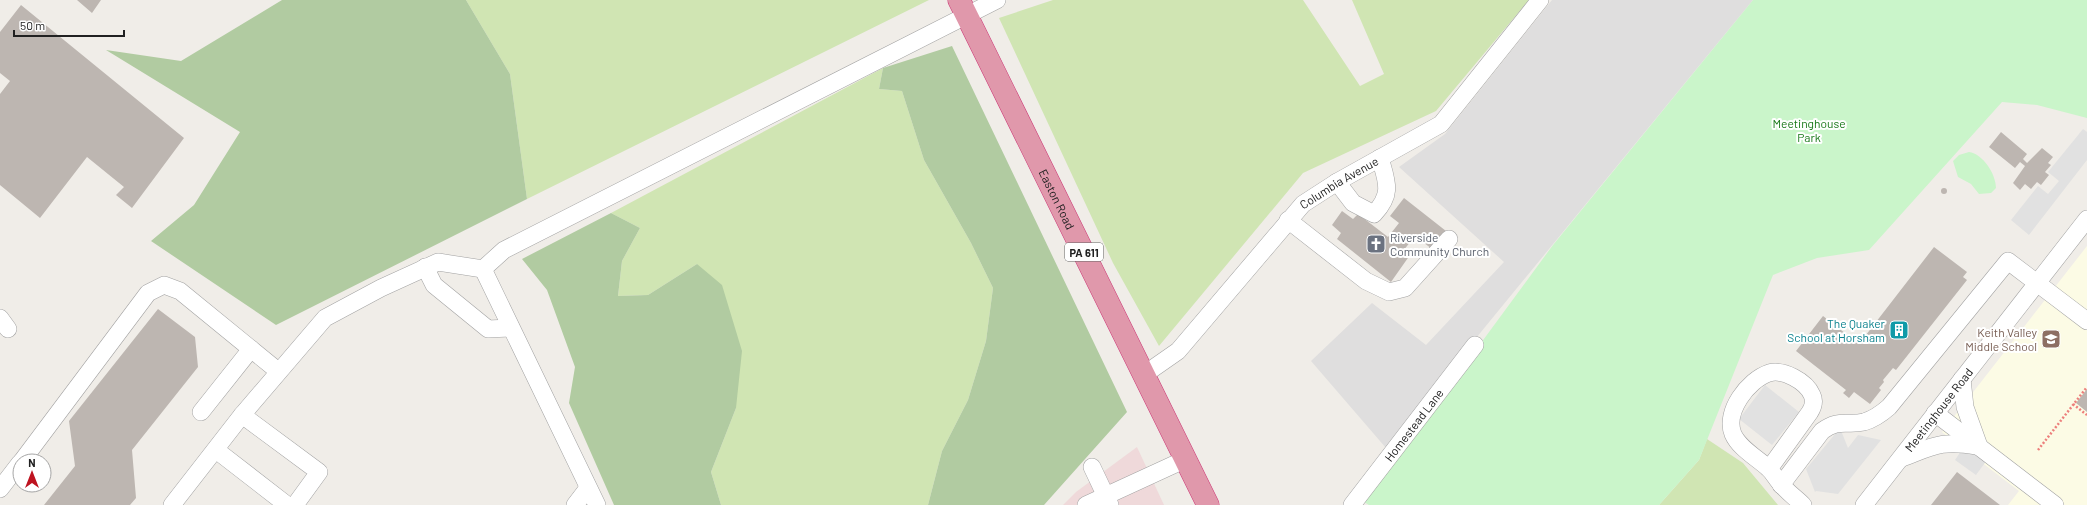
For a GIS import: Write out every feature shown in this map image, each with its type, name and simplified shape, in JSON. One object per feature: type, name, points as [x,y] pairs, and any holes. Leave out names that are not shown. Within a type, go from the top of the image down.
[{"type":"highway","name":"Easton Road","points":[[963,7],[1145,374],[1208,505]]},
{"type":"street","points":[[483,269],[504,250],[963,7],[997,0]]},
{"type":"street","name":"Columbia Avenue","points":[[1145,374],[1178,351],[1303,204],[1337,182],[1441,124],[1540,0]]},
{"type":"street","points":[[1337,182],[1353,203],[1374,214],[1384,204],[1388,186],[1380,158]]},
{"type":"street","name":"Meetinghouse Road","points":[[1864,505],[1902,458],[2036,282],[2087,219]]},
{"type":"street","points":[[1288,220],[1366,281],[1389,292],[1404,288],[1449,239]]},
{"type":"street","points":[[1782,485],[1822,431],[1829,426],[1843,422],[1864,422],[1882,413],[1889,407],[2008,261],[2087,320]]},
{"type":"street","points":[[172,505],[278,371],[325,318],[380,288],[438,262],[483,269]]},
{"type":"street","points":[[425,267],[434,285],[488,329],[511,328]]},
{"type":"street","points":[[483,269],[597,505]]},
{"type":"street","points":[[28,453],[148,293],[164,285],[180,291],[278,371]]},
{"type":"street","name":"Homestead Lane","points":[[1352,505],[1474,345]]},
{"type":"street","points":[[201,412],[251,349]]},
{"type":"street","points":[[1769,469],[1810,412],[1814,404],[1812,395],[1801,382],[1786,375],[1770,373],[1755,381],[1744,393],[1734,412],[1732,430],[1740,443],[1769,469],[1782,485],[1803,505]]},
{"type":"street","points":[[1962,379],[1965,407],[1979,446]]},
{"type":"street","points":[[1935,413],[2055,505]]},
{"type":"street","points":[[242,415],[319,472],[295,505]]},
{"type":"street","points":[[1902,458],[1937,444],[1955,442],[1979,446]]},
{"type":"street","points":[[216,450],[287,505]]},
{"type":"street","points":[[1086,505],[1108,500],[1186,459]]},
{"type":"street","points":[[1092,467],[1108,500]]},
{"type":"street","points":[[0,489],[12,474]]},
{"type":"street","points":[[575,505],[588,488]]},
{"type":"path","points":[[2038,450],[2087,387]]},
{"type":"path","points":[[2073,404],[2087,415]]},
{"type":"shaded area","points":[[1552,0],[1753,0],[1386,448],[1311,361],[1372,303],[1426,345],[1504,262],[1399,167],[1445,134]]},
{"type":"shaded area","points":[[2083,129],[2087,132],[2087,160],[2029,235],[2011,220],[2038,186],[2048,194],[2059,181],[2048,172]]},
{"type":"shaded area","name":"Keith Valley Middle School","points":[[2087,246],[2087,505],[2008,505],[2019,491],[1942,432]]},
{"type":"shaded area","points":[[1765,385],[1799,412],[1772,445],[1739,419]]},
{"type":"shaded area","points":[[1840,428],[1848,448],[1858,435],[1881,440],[1838,494],[1815,492],[1806,469]]},
{"type":"shaded area","points":[[1965,445],[1987,460],[1976,475],[1955,460]]},
{"type":"shaded area","points":[[1137,447],[1164,505],[1063,505],[1076,492]]},
{"type":"green space","points":[[282,0],[466,0],[510,74],[527,199],[276,325],[151,241],[194,205],[240,132],[106,50],[181,61]]},
{"type":"green space","points":[[466,0],[929,0],[527,199],[510,74]]},
{"type":"green space","points":[[1053,0],[1303,0],[1360,86],[1384,74],[1352,0],[1529,0],[1436,111],[1303,173],[1159,346],[1113,263],[999,18]]},
{"type":"green space","name":"Meetinghouse Park","points":[[1753,0],[2087,0],[2087,118],[2037,105],[2002,102],[1869,250],[1817,258],[1773,275],[1699,460],[1659,505],[1369,505],[1364,502],[1553,245]]},
{"type":"green space","points":[[952,46],[1127,412],[1044,505],[928,505],[942,451],[968,400],[986,341],[993,288],[971,243],[924,160],[902,91],[879,89],[883,68]]},
{"type":"green space","points":[[883,68],[879,89],[902,91],[924,160],[971,243],[993,288],[986,341],[968,400],[942,451],[928,505],[721,505],[711,472],[736,408],[697,264],[648,295],[618,296],[622,261],[640,228],[611,213]]},
{"type":"green space","points":[[1969,152],[1979,156],[1991,171],[1996,188],[1991,193],[1979,194],[1971,184],[1958,177],[1953,161],[1959,155]]},
{"type":"green space","points":[[611,213],[640,228],[622,261],[618,296],[648,295],[697,264],[722,285],[742,351],[736,408],[711,472],[721,505],[614,505],[569,403],[575,367],[547,290],[522,259]]},
{"type":"green space","points":[[1707,439],[1743,463],[1778,505],[1659,505],[1699,460]]},
{"type":"building","points":[[77,0],[101,0],[92,13]]},
{"type":"building","points":[[21,5],[184,138],[132,208],[116,195],[124,187],[87,157],[40,218],[0,185],[0,94],[10,81],[0,73],[0,32]]},
{"type":"building","points":[[2001,132],[2027,154],[2023,159],[2027,163],[2042,148],[2053,157],[2048,163],[2051,165],[2045,172],[2049,175],[2041,185],[2037,182],[2031,189],[2025,184],[2020,190],[2013,183],[2025,166],[2020,162],[2015,168],[1989,147]]},
{"type":"building","points":[[1944,188],[1947,191],[1944,194],[1941,191]]},
{"type":"building","name":"Riverside Community Church","points":[[1404,198],[1446,231],[1432,249],[1415,236],[1403,251],[1410,255],[1391,282],[1337,239],[1341,233],[1332,225],[1342,211],[1353,219],[1358,214],[1388,237],[1399,223],[1390,216]]},
{"type":"building","name":"The Quaker School at Horsham","points":[[1934,247],[1967,272],[1963,277],[1967,280],[1896,370],[1893,368],[1883,380],[1884,382],[1879,388],[1881,390],[1870,404],[1854,392],[1849,398],[1843,393],[1846,390],[1796,351],[1823,316],[1859,344]]},
{"type":"building","points":[[158,309],[195,337],[198,367],[132,450],[136,498],[130,505],[44,505],[75,466],[69,421]]},
{"type":"building","points":[[2087,389],[2087,412],[2076,403]]},
{"type":"building","points":[[1957,472],[2000,505],[1931,505]]},
{"type":"place","name":"Riverside Community Church","points":[[1376,244]]},
{"type":"place","name":"The Quaker School at Horsham","points":[[1899,330]]},
{"type":"place","name":"Keith Valley Middle School","points":[[2051,339]]}]
